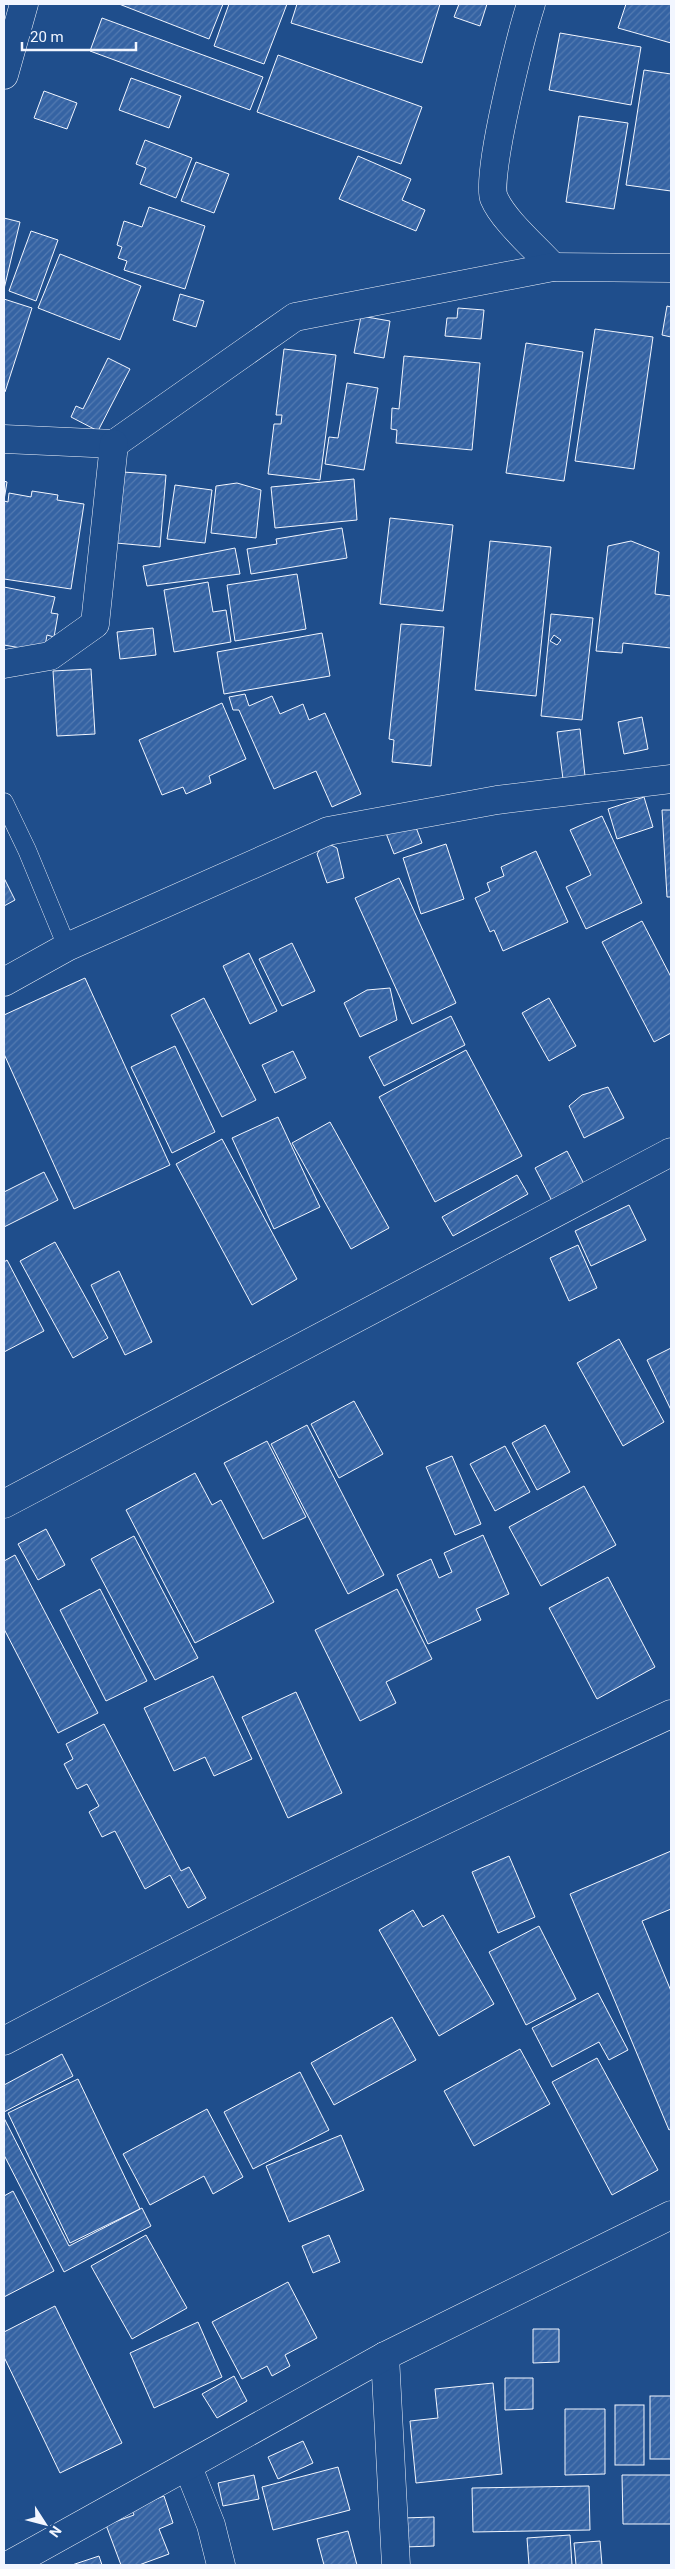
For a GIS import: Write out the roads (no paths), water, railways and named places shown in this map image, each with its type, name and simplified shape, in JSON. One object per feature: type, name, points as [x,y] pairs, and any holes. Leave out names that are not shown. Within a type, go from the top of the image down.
[{"type":"street","points":[[4,75],[24,4]]},
{"type":"street","points":[[531,4],[496,151],[492,195],[503,214],[553,266]]},
{"type":"street","points":[[4,439],[114,444],[295,317],[553,266],[671,268]]},
{"type":"street","points":[[4,664],[50,656],[95,624],[114,444]]},
{"type":"street","points":[[4,982],[67,947],[328,832],[497,800],[671,779]]},
{"type":"street","points":[[4,1504],[671,1152]]},
{"type":"street","points":[[4,2041],[102,1989],[445,1819],[671,1714]]},
{"type":"street","points":[[9,2565],[385,2356],[671,2215]]},
{"type":"street","points":[[385,2356],[396,2565]]},
{"type":"street","points":[[188,2467],[211,2525],[221,2565]]},
{"type":"lane","points":[[4,802],[27,850],[67,947]]}]
